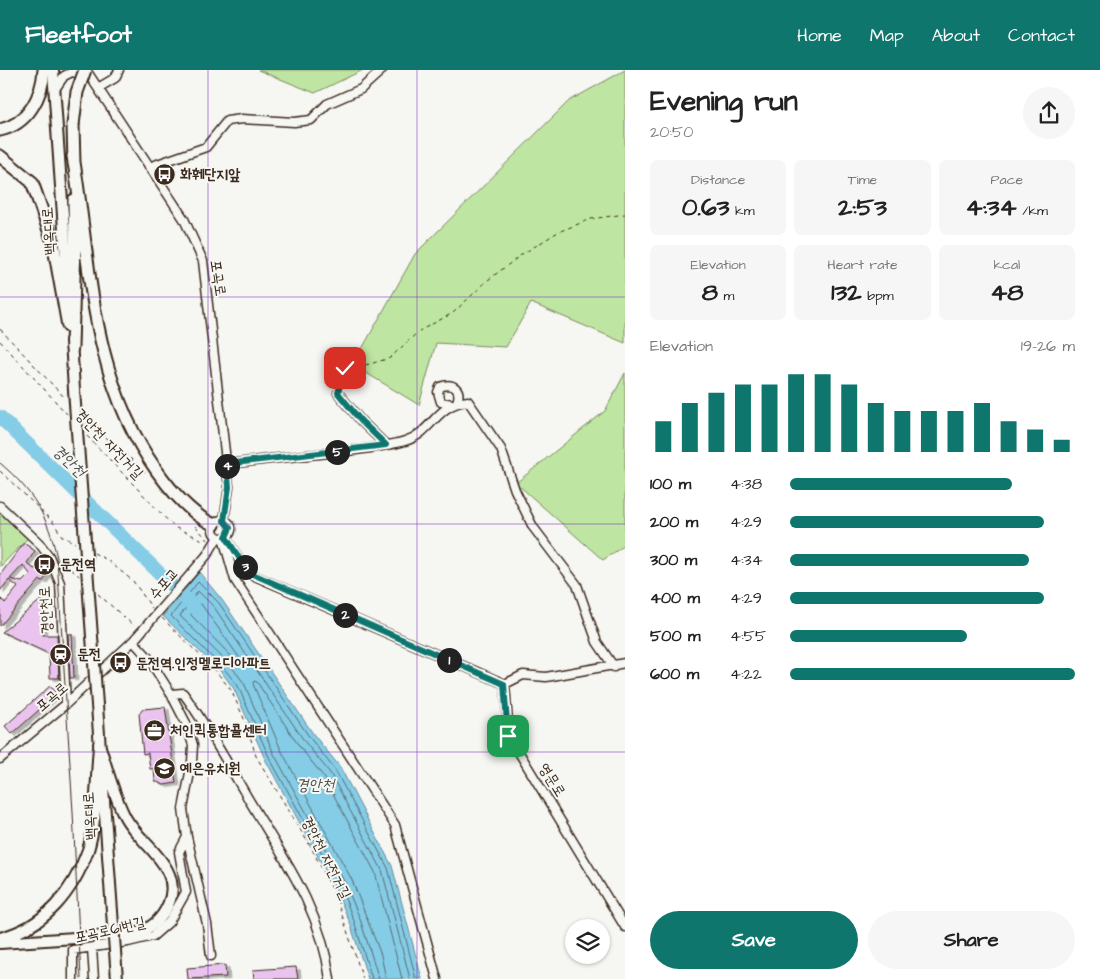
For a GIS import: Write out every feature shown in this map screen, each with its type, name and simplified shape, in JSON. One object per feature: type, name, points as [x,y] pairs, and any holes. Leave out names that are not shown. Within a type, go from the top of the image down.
[{"type":"highway","points":[[0,130],[21,122],[33,109],[44,70]]},
{"type":"highway","points":[[72,348],[76,242],[73,126],[77,92],[87,72]]},
{"type":"highway","points":[[0,156],[32,182],[53,242],[72,348]]},
{"type":"highway","points":[[73,156],[103,355],[117,400],[144,453],[165,483],[198,518],[219,523]]},
{"type":"main road","name":"백옥대로","points":[[53,70],[74,390],[117,979]]},
{"type":"main road","points":[[0,938],[26,928],[41,919],[68,892],[88,849],[99,744]]},
{"type":"main road","points":[[0,943],[135,934],[147,930],[164,914],[170,900],[172,887],[170,875],[165,865],[125,816],[99,744]]},
{"type":"street","points":[[98,88],[115,78],[119,70]]},
{"type":"street","points":[[150,166],[206,147],[227,121],[242,119],[294,122],[311,120],[327,104],[361,89],[382,70]]},
{"type":"street","points":[[54,89],[64,76],[72,72],[87,72]]},
{"type":"street","name":"포곡로","points":[[87,72],[184,219],[204,261],[229,487],[219,523]]},
{"type":"street","points":[[338,393],[361,421],[386,445]]},
{"type":"street","points":[[227,464],[386,445],[408,440],[427,428],[446,407],[454,403],[468,401],[501,449],[515,490],[533,527],[577,585],[597,642],[614,667]]},
{"type":"street","name":"경안천로","points":[[0,506],[39,543],[48,556],[60,583],[66,704]]},
{"type":"street","points":[[222,538],[230,528],[219,523],[214,534],[222,538],[248,572],[504,684],[522,675],[546,678],[614,667],[625,663]]},
{"type":"street","points":[[222,538],[235,580],[395,824],[437,979]]},
{"type":"street","name":"수포교","points":[[140,632],[222,538]]},
{"type":"street","name":"포곡로","points":[[0,759],[66,704],[133,641],[140,632]]},
{"type":"street","name":"포곡로61번길","points":[[73,979],[72,952],[141,940],[153,936],[170,922],[186,892],[179,852],[187,838],[183,809],[192,762],[193,745],[186,724],[171,694],[147,656],[133,641]]},
{"type":"street","name":"영문로","points":[[504,684],[508,736],[625,927]]},
{"type":"street","points":[[171,694],[183,694],[206,725],[218,748],[287,859],[306,896],[316,923],[330,979]]},
{"type":"street","points":[[187,838],[207,924],[210,956]]},
{"type":"street","points":[[92,948],[94,979]]},
{"type":"path","points":[[338,393],[345,368],[370,364],[390,358],[419,331],[453,313],[495,275],[558,232],[591,219],[625,214]]},
{"type":"path","points":[[0,329],[67,401]]},
{"type":"path","name":"경안천 자전거길","points":[[0,341],[71,419]]},
{"type":"path","points":[[84,421],[89,428],[114,443],[147,474]]},
{"type":"path","name":"경안천 자전거길","points":[[84,433],[174,527],[211,543],[191,521]]},
{"type":"path","points":[[0,471],[53,522],[62,536],[77,544]]},
{"type":"path","name":"경안천 자전거길","points":[[92,552],[107,560],[132,581],[146,601],[231,690],[246,723],[256,756],[313,851],[336,898],[363,979]]},
{"type":"green space","points":[[258,70],[363,70],[315,93]]},
{"type":"green space","points":[[625,70],[625,343],[531,303],[506,347],[436,343],[419,405],[353,365],[415,254],[569,101]]},
{"type":"green space","points":[[625,373],[625,545],[603,560],[516,483],[605,411]]},
{"type":"green space","points":[[0,513],[29,537],[0,567]]},
{"type":"water","name":"경안천","points":[[199,572],[222,600],[314,735],[340,767],[392,866],[422,979],[368,979],[350,923],[335,888],[265,759],[234,689],[223,674],[163,616]]},
{"type":"building","points":[[24,543],[35,551],[27,563],[34,569],[41,567],[48,574],[43,581],[40,580],[0,626],[0,598],[5,603],[18,587],[9,580],[0,591],[0,575]],"holes":[[[23,565],[30,574],[22,582],[10,579]]]},
{"type":"building","points":[[42,599],[43,635],[57,635],[59,678],[50,678],[49,654],[2,632]]},
{"type":"building","points":[[68,634],[72,634],[74,678],[70,678]]},
{"type":"building","points":[[50,686],[57,694],[12,734],[5,726]]},
{"type":"building","points":[[165,707],[176,783],[164,785],[155,781],[154,769],[150,769],[148,753],[143,754],[139,714],[143,709]]},
{"type":"building","points":[[225,965],[226,977],[188,979],[187,968]]},
{"type":"building","points":[[296,967],[298,979],[254,979],[253,970]]},
{"type":"waterway","name":"경안천","points":[[0,417],[194,607]]},
{"type":"tram line","points":[[0,463],[22,484],[37,505],[49,529],[57,558],[73,812],[81,979]]},
{"type":"place","name":"화훼단지앞","points":[[164,174]]},
{"type":"place","name":"둔전역","points":[[44,564]]},
{"type":"place","name":"둔전","points":[[61,654]]},
{"type":"place","name":"둔전역.인정멜로디아파트","points":[[120,663]]},
{"type":"place","name":"처인퀵통합콜센터","points":[[154,730]]},
{"type":"place","name":"예은유치원","points":[[164,768]]},
{"type":"route","points":[[345,368],[338,393],[361,421],[386,445],[227,464],[229,487],[224,521],[229,526],[230,531],[226,537],[248,572],[504,684],[508,736]]}]
